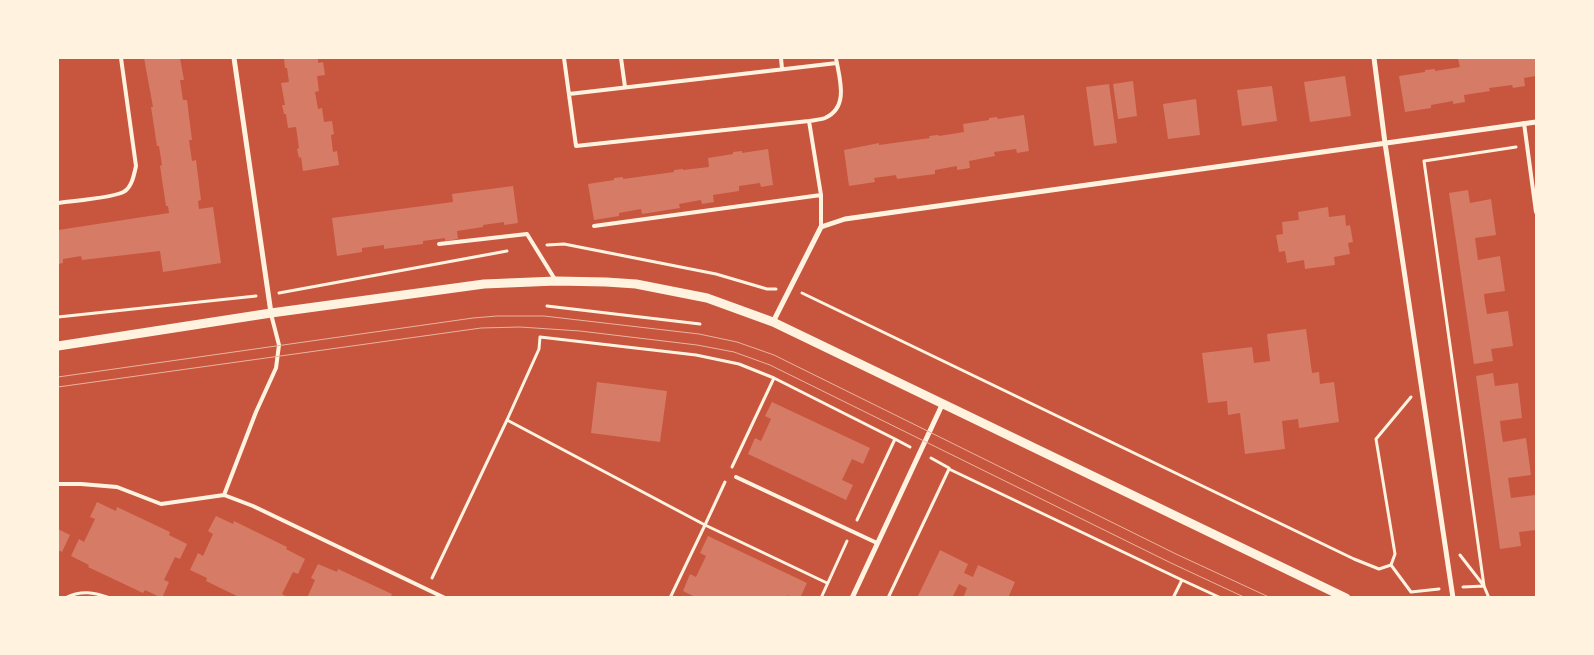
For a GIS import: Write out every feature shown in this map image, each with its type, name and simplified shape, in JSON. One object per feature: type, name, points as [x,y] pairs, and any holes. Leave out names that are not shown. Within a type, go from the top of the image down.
[{"type":"street","points":[[234,58],[271,313]]},
{"type":"street","points":[[1374,58],[1452,598]]},
{"type":"street","points":[[773,322],[821,227],[845,219],[1536,122]]},
{"type":"street","points":[[58,346],[271,313],[484,284],[556,281],[636,284],[706,298],[773,322],[1346,598]]},
{"type":"street","points":[[852,598],[942,405]]},
{"type":"lane","points":[[58,203],[124,192],[133,179],[136,166],[121,58]]},
{"type":"lane","points":[[564,58],[576,146],[825,118],[838,105],[842,94],[836,58]]},
{"type":"lane","points":[[621,58],[625,87]]},
{"type":"lane","points":[[780,58],[782,69]]},
{"type":"lane","points":[[569,94],[837,63]]},
{"type":"lane","points":[[809,121],[821,195],[821,227]]},
{"type":"lane","points":[[1524,124],[1536,212]]},
{"type":"lane","points":[[594,226],[821,195]]},
{"type":"lane","points":[[439,244],[527,234],[556,281]]},
{"type":"lane","points":[[224,495],[256,412],[276,368],[279,345],[271,313]]},
{"type":"lane","points":[[736,477],[877,543]]},
{"type":"lane","points":[[58,484],[117,487],[161,504],[190,498],[224,495],[253,506],[445,598]]},
{"type":"path","points":[[1488,598],[1484,586],[1424,161],[1527,145]]},
{"type":"path","points":[[58,317],[268,294],[534,246],[564,244],[716,274],[767,290],[790,289],[805,294],[1354,559],[1380,569],[1391,565],[1396,554],[1376,439],[1421,385]]},
{"type":"path","points":[[546,306],[700,324]]},
{"type":"path","points":[[426,589],[507,420],[539,349],[540,337],[696,355],[739,364],[774,378],[896,439],[949,468],[1220,598]]},
{"type":"path","points":[[670,598],[774,378]]},
{"type":"path","points":[[507,420],[705,525],[827,583]]},
{"type":"path","points":[[821,598],[896,439]]},
{"type":"path","points":[[888,598],[949,468]]},
{"type":"path","points":[[1443,531],[1484,586]]},
{"type":"path","points":[[1391,565],[1411,592],[1484,586]]},
{"type":"path","points":[[1173,598],[1182,580]]},
{"type":"path","points":[[65,598],[75,592],[95,592],[110,598]]},
{"type":"building","points":[[144,58],[180,58],[184,80],[180,80],[183,100],[187,100],[192,140],[189,140],[192,161],[196,160],[201,200],[198,201],[199,209],[213,207],[221,263],[163,272],[160,251],[82,260],[81,256],[63,259],[63,263],[58,264],[58,230],[169,213],[168,206],[166,206],[160,166],[162,165],[159,146],[157,146],[151,107],[153,107]]},
{"type":"building","points":[[318,58],[318,63],[323,62],[325,75],[317,76],[319,91],[315,92],[318,109],[322,108],[324,122],[332,121],[334,134],[331,135],[333,152],[337,151],[339,165],[303,171],[301,157],[299,158],[297,149],[299,148],[296,127],[288,128],[286,114],[284,114],[282,105],[285,105],[281,83],[289,82],[287,68],[285,68],[284,59]]},
{"type":"building","points":[[1536,58],[1536,76],[1524,78],[1525,86],[1513,88],[1512,85],[1489,88],[1490,91],[1464,95],[1465,102],[1453,104],[1453,101],[1431,105],[1431,108],[1405,112],[1399,76],[1425,72],[1425,70],[1435,69],[1435,71],[1460,67],[1458,59]]},
{"type":"building","points":[[1345,76],[1351,116],[1310,122],[1304,82]]},
{"type":"building","points":[[1133,81],[1137,116],[1118,119],[1113,84]]},
{"type":"building","points":[[1109,84],[1117,143],[1094,146],[1086,87]]},
{"type":"building","points":[[1272,86],[1277,121],[1242,126],[1237,90]]},
{"type":"building","points":[[1196,99],[1200,135],[1168,139],[1163,104]]},
{"type":"building","points":[[1024,115],[1029,151],[1017,153],[1016,149],[994,152],[995,156],[969,161],[970,168],[957,170],[957,166],[935,170],[935,174],[897,179],[896,175],[874,178],[875,182],[849,186],[844,150],[879,143],[879,145],[964,132],[963,124],[989,120],[989,118],[997,117],[998,119]]},
{"type":"building","points":[[768,149],[773,185],[761,187],[760,183],[739,186],[739,191],[713,195],[714,202],[702,204],[701,200],[679,204],[680,208],[642,214],[641,209],[619,213],[619,216],[594,220],[588,184],[614,180],[614,178],[623,177],[623,179],[674,172],[674,170],[709,167],[708,158],[733,154],[733,152],[742,151],[742,153]]},
{"type":"building","points":[[513,186],[518,223],[504,225],[504,222],[457,231],[458,239],[445,241],[445,238],[423,241],[423,244],[384,249],[384,245],[362,248],[362,252],[337,256],[332,218],[453,202],[452,194]]},
{"type":"building","points":[[1468,190],[1470,203],[1491,199],[1496,235],[1475,238],[1478,260],[1500,256],[1505,291],[1484,294],[1485,303],[1487,314],[1508,311],[1513,346],[1491,349],[1493,361],[1474,364],[1449,193]]},
{"type":"building","points":[[1328,207],[1329,217],[1345,215],[1346,226],[1350,225],[1353,242],[1348,243],[1350,254],[1334,257],[1335,265],[1305,269],[1304,260],[1287,263],[1285,251],[1279,252],[1276,235],[1283,234],[1282,222],[1299,220],[1298,212]]},
{"type":"building","points":[[1306,329],[1312,373],[1319,372],[1320,384],[1334,382],[1339,422],[1299,428],[1298,419],[1282,421],[1285,449],[1245,454],[1240,413],[1228,415],[1227,401],[1208,403],[1202,353],[1252,347],[1254,363],[1270,361],[1267,334]]},
{"type":"building","points":[[1493,373],[1495,386],[1518,383],[1522,418],[1500,421],[1503,442],[1526,438],[1531,475],[1508,478],[1511,498],[1535,495],[1536,507],[1536,530],[1519,532],[1521,546],[1500,549],[1476,376]]},
{"type":"building","points":[[597,382],[667,391],[660,442],[591,433]]},
{"type":"building","points":[[772,402],[870,448],[863,464],[852,459],[842,480],[853,485],[846,500],[748,454],[755,438],[761,441],[771,419],[765,416]]},
{"type":"building","points":[[97,502],[116,511],[117,507],[170,532],[169,535],[187,544],[180,559],[175,557],[164,580],[169,582],[162,598],[145,590],[143,593],[88,567],[89,565],[71,556],[79,539],[84,542],[95,519],[90,517]]},
{"type":"building","points":[[216,516],[233,524],[234,521],[287,547],[286,549],[305,559],[298,574],[293,572],[282,594],[289,598],[241,598],[206,581],[207,578],[190,570],[198,553],[203,556],[213,534],[208,531]]},
{"type":"building","points":[[58,529],[70,535],[62,552],[58,550]]},
{"type":"building","points":[[708,536],[807,583],[800,598],[793,598],[788,595],[787,598],[697,598],[683,591],[690,574],[696,577],[706,556],[700,553]]},
{"type":"building","points":[[940,550],[968,564],[964,573],[973,577],[978,565],[1015,582],[1008,598],[963,598],[967,588],[959,584],[952,598],[917,598]]},
{"type":"building","points":[[318,564],[337,572],[338,569],[392,594],[390,598],[307,598],[315,580],[311,578]]},
{"type":"tram line","points":[[58,377],[497,316],[544,316],[699,334],[737,342],[774,355],[1176,554],[1271,598]]},
{"type":"tram line","points":[[58,387],[481,328],[520,327],[580,331],[697,345],[734,352],[770,365],[1171,563],[1246,598]]}]
